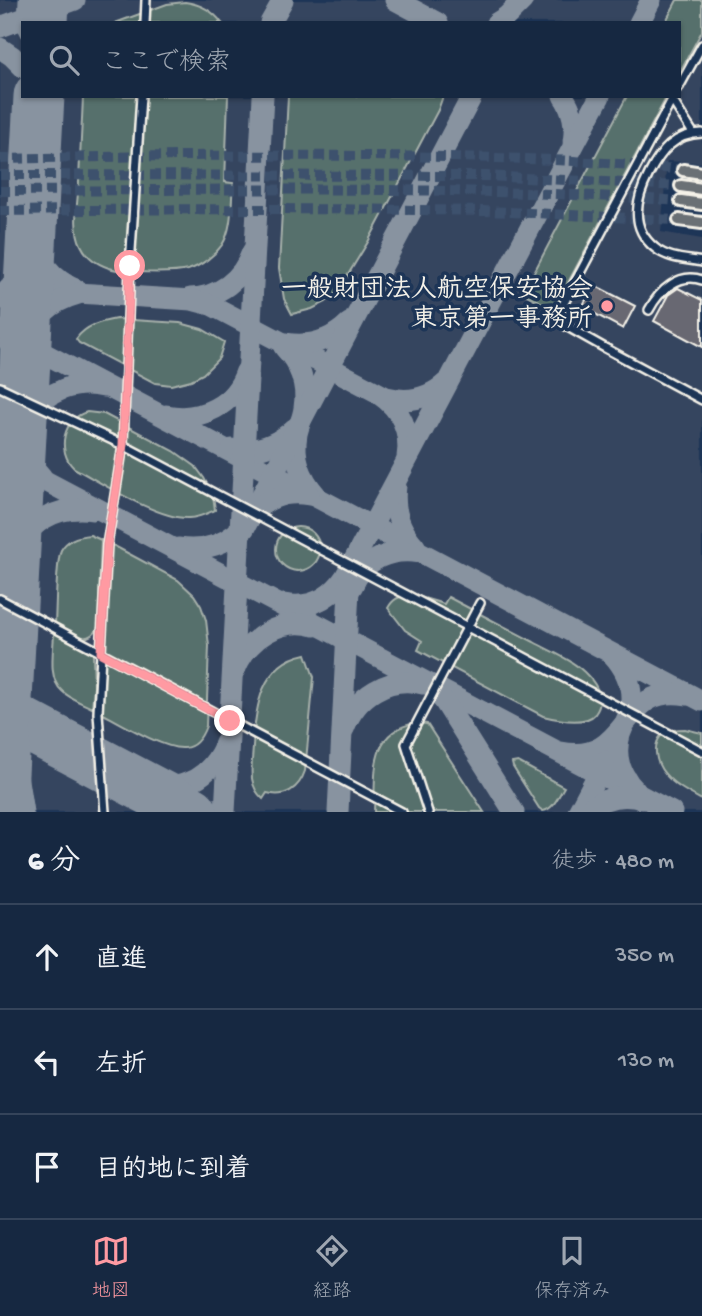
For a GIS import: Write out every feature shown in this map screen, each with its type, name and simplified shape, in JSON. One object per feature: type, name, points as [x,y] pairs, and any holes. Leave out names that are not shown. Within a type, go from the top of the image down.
[{"type":"highway","points":[[683,170],[701,172]]},
{"type":"highway","points":[[681,186],[702,189]]},
{"type":"highway","points":[[681,201],[702,204]]},
{"type":"highway","points":[[679,220],[702,223]]},
{"type":"street","points":[[145,21],[146,0]]},
{"type":"street","points":[[681,83],[702,44]]},
{"type":"street","points":[[105,812],[98,713],[101,653],[107,545],[123,445],[130,266],[141,98]]},
{"type":"street","points":[[673,98],[693,133]]},
{"type":"street","points":[[673,98],[557,316],[557,321],[702,400]]},
{"type":"street","points":[[702,133],[693,133],[672,142],[660,154],[639,196],[637,216],[642,232],[655,248],[673,257],[702,262]]},
{"type":"street","points":[[649,310],[665,289],[681,279],[702,280]]},
{"type":"street","points":[[0,387],[123,445],[702,751]]},
{"type":"street","points":[[0,599],[402,812]]},
{"type":"street","points":[[428,812],[406,744],[480,603]]},
{"type":"shaded area","points":[[0,0],[702,0],[702,163],[667,161],[661,232],[702,239],[702,812],[0,812]]},
{"type":"green space","points":[[677,0],[702,0],[702,31],[681,69],[681,21],[666,21]]},
{"type":"green space","points":[[167,4],[196,4],[220,21],[120,21]]},
{"type":"green space","points":[[83,98],[228,98],[225,182],[233,183],[228,231],[215,253],[193,268],[181,271],[137,272],[116,270],[96,262],[86,253],[78,238],[76,222]]},
{"type":"green space","points":[[288,98],[442,98],[368,242],[338,291],[326,302],[312,309],[292,314],[284,299],[279,268]]},
{"type":"green space","points":[[626,98],[666,98],[554,309],[523,293]]},
{"type":"green space","points":[[116,319],[180,323],[202,329],[224,342],[219,358],[203,374],[171,385],[155,383],[76,339],[89,327]]},
{"type":"green space","points":[[87,412],[104,414],[174,451],[195,466],[213,495],[215,510],[192,518],[162,513],[74,468],[65,453],[65,436],[72,421]]},
{"type":"green space","points":[[298,527],[307,528],[314,533],[319,540],[319,558],[314,565],[307,570],[298,571],[289,570],[282,565],[277,558],[276,549],[277,540],[282,533],[289,528]]},
{"type":"green space","points":[[90,535],[101,540],[98,627],[89,637],[84,637],[72,634],[55,624],[57,574],[63,546],[73,539]]},
{"type":"green space","points":[[107,542],[178,580],[201,606],[206,620],[209,646],[206,726],[203,734],[192,746],[175,747],[153,740],[98,711]]},
{"type":"green space","points":[[408,595],[444,604],[448,597],[570,661],[595,684],[600,704],[595,714],[577,721],[543,716],[418,650],[422,641],[405,630],[388,608],[396,599]]},
{"type":"green space","points":[[54,631],[91,650],[93,654],[92,708],[62,691],[54,679]]},
{"type":"green space","points":[[306,654],[314,677],[305,771],[291,791],[267,793],[263,799],[255,788],[252,775],[254,732],[259,703],[270,677],[279,667]]},
{"type":"green space","points":[[416,723],[427,724],[484,812],[374,812],[376,769],[382,745],[389,735]]},
{"type":"green space","points":[[685,729],[702,733],[702,800],[673,782],[657,760],[659,738],[668,732]]},
{"type":"green space","points":[[518,762],[564,787],[550,808],[543,811],[539,808],[513,767],[512,763]]},
{"type":"building","points":[[594,285],[635,306],[623,329],[582,307]]},
{"type":"building","points":[[678,288],[702,300],[702,347],[654,321],[668,295]]},
{"type":"taxiway","points":[[0,27],[75,0]]},
{"type":"taxiway","points":[[271,21],[283,0]]},
{"type":"taxiway","points":[[395,0],[434,21]]},
{"type":"taxiway","points":[[499,21],[523,0]]},
{"type":"taxiway","points":[[640,21],[651,0]]},
{"type":"taxiway","points":[[0,48],[21,65]]},
{"type":"taxiway","points":[[37,98],[38,104]]},
{"type":"taxiway","points":[[225,812],[263,98]]},
{"type":"taxiway","points":[[244,529],[471,98]]},
{"type":"taxiway","points":[[564,98],[573,118],[573,142]]},
{"type":"taxiway","points":[[284,604],[302,605],[319,601],[333,591],[345,577],[599,98]]},
{"type":"taxiway","points":[[32,232],[41,260],[60,281],[78,290]]},
{"type":"taxiway","points":[[0,296],[20,275],[31,249]]},
{"type":"taxiway","points":[[190,298],[211,294],[228,285],[242,271],[252,252]]},
{"type":"taxiway","points":[[0,299],[28,290],[192,300],[211,305],[386,397],[419,398],[434,392],[447,382]]},
{"type":"taxiway","points":[[26,344],[33,326],[45,312],[60,301],[78,294]]},
{"type":"taxiway","points":[[286,343],[320,341],[349,323]]},
{"type":"taxiway","points":[[0,330],[702,701]]},
{"type":"taxiway","points":[[0,332],[13,348],[23,372],[16,392],[0,410]]},
{"type":"taxiway","points":[[284,347],[298,367],[305,391],[296,451],[302,474],[316,495]]},
{"type":"taxiway","points":[[166,415],[192,416],[215,408],[234,393],[246,371]]},
{"type":"taxiway","points":[[42,477],[27,457],[22,445],[22,428],[31,414],[45,399],[63,389],[83,385],[104,387]]},
{"type":"taxiway","points":[[380,395],[394,407],[403,422],[407,457]]},
{"type":"taxiway","points":[[232,449],[258,449],[281,439],[295,428]]},
{"type":"taxiway","points":[[0,457],[672,812]]},
{"type":"taxiway","points":[[0,462],[12,480],[17,501]]},
{"type":"taxiway","points":[[396,486],[398,518],[415,546]]},
{"type":"taxiway","points":[[178,548],[193,549],[215,545],[235,534],[259,507],[272,499],[286,495],[309,495]]},
{"type":"taxiway","points":[[14,560],[26,535],[44,519],[67,510],[93,510]]},
{"type":"taxiway","points":[[352,587],[364,569],[380,558],[399,552],[420,553]]},
{"type":"taxiway","points":[[338,812],[350,569]]},
{"type":"taxiway","points":[[235,670],[248,648],[267,632],[290,624],[315,626]]},
{"type":"taxiway","points":[[8,653],[13,749],[23,812]]},
{"type":"taxiway","points":[[612,654],[625,672],[630,686],[630,709],[618,743],[618,758],[626,779],[636,791]]},
{"type":"taxiway","points":[[344,729],[356,707],[375,691],[398,683],[423,684]]},
{"type":"taxiway","points":[[434,690],[444,701],[514,812]]},
{"type":"taxiway","points":[[561,752],[584,753],[601,747],[648,700],[665,694],[687,695]]},
{"type":"taxiway","points":[[131,780],[161,787],[188,783],[210,767],[226,741]]},
{"type":"taxiway","points":[[578,812],[605,761]]},
{"type":"taxiway","points":[[584,812],[611,798],[642,799]]},
{"type":"runway","points":[[43,21],[44,0]]},
{"type":"runway","points":[[1,812],[39,98]]},
{"type":"runway","points":[[0,711],[192,812]]},
{"type":"tunnel","points":[[0,159],[445,157],[564,161],[683,170]]},
{"type":"tunnel","points":[[0,175],[487,176],[681,186]]},
{"type":"tunnel","points":[[0,191],[426,191],[681,201]]},
{"type":"tunnel","points":[[0,211],[423,210],[679,220]]},
{"type":"place","name":"一般財団法人航空保安協会 東京第一事務所","points":[[607,306]]},
{"type":"route","points":[[130,266],[123,445],[107,545],[101,653],[230,721]]}]
